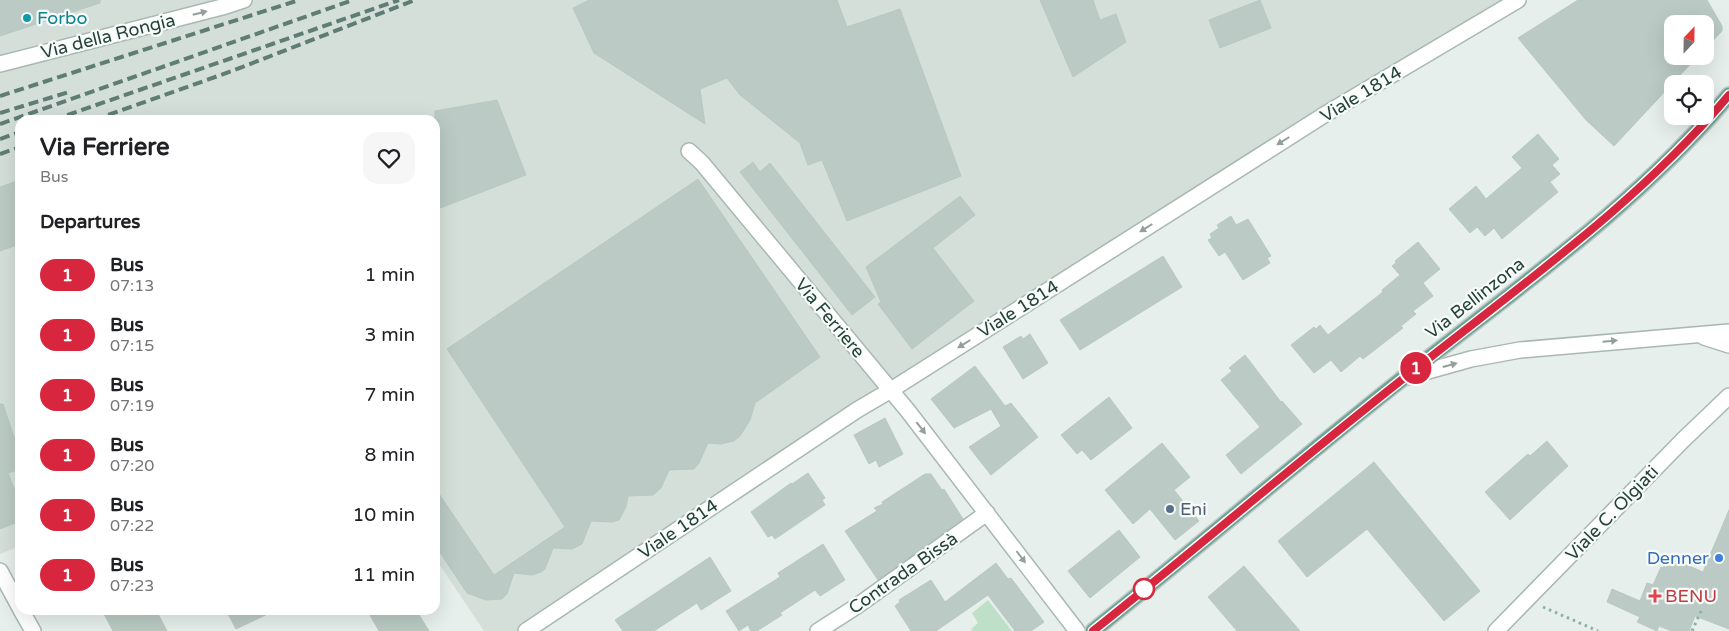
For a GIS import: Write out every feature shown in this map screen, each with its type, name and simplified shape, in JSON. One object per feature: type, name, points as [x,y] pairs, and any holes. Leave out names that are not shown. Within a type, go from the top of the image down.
[{"type":"main road","name":"Via Bellinzona","points":[[1093,631],[1403,378],[1631,197],[1686,144],[1729,95]]},
{"type":"street","name":"Via della Rongia","points":[[0,64],[244,0]]},
{"type":"street","name":"Viale 1814","points":[[526,631],[857,410],[1324,115],[1518,0]]},
{"type":"street","name":"Via Ferriere","points":[[689,151],[708,171],[891,390],[1078,631]]},
{"type":"street","points":[[1403,378],[1471,359],[1520,350],[1729,332]]},
{"type":"street","points":[[1695,334],[1729,345]]},
{"type":"street","name":"Viale C. Olgiati","points":[[1496,631],[1683,440],[1729,396]]},
{"type":"street","name":"Contrada Bissà","points":[[818,631],[857,606],[987,513]]},
{"type":"street","points":[[0,571],[15,598]]},
{"type":"street","points":[[24,615],[33,631]]},
{"type":"path","points":[[1526,600],[1598,631]]},
{"type":"path","points":[[1692,631],[1701,611]]},
{"type":"shaded area","points":[[0,0],[1518,0],[1324,115],[526,631],[484,631],[440,565],[440,115],[15,115],[15,548],[0,554]]},
{"type":"green space","points":[[988,600],[1012,631],[973,631],[971,629],[978,623],[972,613]]},
{"type":"building","name":"Forbo","points":[[0,0],[100,0],[100,3],[0,36]]},
{"type":"building","points":[[589,0],[837,0],[847,27],[900,9],[961,176],[847,221],[822,160],[808,165],[800,143],[740,95],[727,78],[700,89],[705,124],[594,53],[573,8]]},
{"type":"building","points":[[1040,0],[1093,0],[1100,20],[1116,14],[1126,42],[1073,77]]},
{"type":"building","points":[[1260,0],[1271,28],[1220,48],[1209,20]]},
{"type":"building","points":[[1578,0],[1707,0],[1722,26],[1722,31],[1714,39],[1714,15],[1664,15],[1664,65],[1690,65],[1680,75],[1664,75],[1664,92],[1614,146],[1586,120],[1518,38]]},
{"type":"building","points":[[497,100],[526,175],[440,208],[440,115],[435,115],[435,111]]},
{"type":"building","points":[[1538,134],[1559,159],[1552,165],[1560,174],[1550,182],[1558,192],[1502,239],[1494,228],[1485,236],[1477,227],[1470,233],[1449,209],[1476,186],[1486,199],[1522,168],[1512,157]]},
{"type":"building","points":[[753,162],[760,172],[770,163],[875,297],[852,315],[740,172]]},
{"type":"building","points":[[698,179],[820,357],[755,403],[750,420],[740,436],[734,441],[721,444],[708,443],[699,463],[694,469],[669,470],[661,488],[653,495],[628,496],[626,507],[619,520],[612,522],[591,521],[582,544],[572,549],[553,548],[545,569],[532,575],[514,573],[507,594],[502,599],[486,600],[467,593],[440,552],[440,495],[494,575],[565,527],[447,349]]},
{"type":"building","points":[[15,182],[15,246],[0,251],[0,187]]},
{"type":"building","points":[[960,196],[975,215],[933,248],[974,301],[912,349],[878,304],[881,302],[866,267]]},
{"type":"building","points":[[1231,216],[1236,225],[1248,219],[1271,256],[1267,258],[1270,263],[1243,280],[1225,252],[1219,256],[1208,240],[1212,238],[1210,234],[1219,228],[1217,225]]},
{"type":"building","points":[[1418,242],[1440,269],[1423,283],[1433,296],[1413,311],[1416,314],[1401,326],[1403,328],[1363,359],[1360,356],[1341,372],[1331,360],[1314,373],[1291,345],[1314,327],[1316,329],[1320,325],[1328,335],[1383,292],[1382,290],[1400,275],[1392,266],[1396,263],[1395,261]]},
{"type":"building","points":[[1163,256],[1182,287],[1080,350],[1060,320]]},
{"type":"building","points":[[1030,334],[1048,363],[1023,379],[1003,347],[1021,336],[1023,339]]},
{"type":"building","points":[[1245,355],[1281,402],[1302,424],[1241,474],[1226,455],[1260,427],[1221,380],[1232,371],[1229,368]]},
{"type":"building","points":[[975,366],[1005,406],[1011,403],[1038,437],[991,475],[969,447],[1001,426],[991,409],[954,428],[931,399]]},
{"type":"building","points":[[1109,397],[1132,428],[1091,460],[1082,450],[1077,454],[1061,435]]},
{"type":"building","points":[[0,404],[3,404],[15,440],[15,471],[8,473],[15,491],[15,523],[0,529]]},
{"type":"building","points":[[885,418],[903,454],[879,467],[876,460],[869,464],[854,435]]},
{"type":"building","points":[[1547,441],[1568,466],[1510,520],[1485,492],[1528,454],[1530,456]]},
{"type":"building","points":[[1162,443],[1190,477],[1174,490],[1199,521],[1175,540],[1150,509],[1133,524],[1105,490]]},
{"type":"building","points":[[1374,462],[1480,591],[1444,621],[1367,529],[1307,577],[1278,541]]},
{"type":"building","points":[[808,473],[825,498],[822,500],[825,505],[775,539],[772,535],[768,537],[751,512]]},
{"type":"building","points":[[925,474],[931,474],[942,490],[944,489],[963,519],[878,580],[845,531],[877,511],[874,508],[883,504],[882,502]]},
{"type":"building","points":[[1729,510],[1729,629],[1695,616],[1689,631],[1672,631],[1659,626],[1657,631],[1637,622],[1640,617],[1607,602],[1612,589],[1640,601],[1647,583],[1653,585],[1668,557],[1703,572]]},
{"type":"building","points":[[1119,530],[1140,557],[1090,598],[1068,571]]},
{"type":"building","points":[[823,544],[845,580],[820,596],[815,590],[757,631],[751,631],[748,625],[739,631],[726,611],[780,577],[778,573]]},
{"type":"building","points":[[710,557],[731,591],[701,610],[697,603],[654,631],[623,631],[615,620]]},
{"type":"building","points":[[996,563],[1008,579],[1011,578],[1044,622],[1031,631],[1015,631],[988,595],[936,631],[911,631],[895,606],[900,602],[899,600],[931,580],[945,602]]},
{"type":"building","points":[[1244,566],[1300,631],[1237,631],[1208,597]]},
{"type":"building","points":[[105,615],[159,615],[167,631],[113,631]]},
{"type":"building","points":[[229,615],[265,615],[236,629]]},
{"type":"building","points":[[370,615],[419,615],[429,631],[379,631]]},
{"type":"railway","points":[[0,96],[299,0]]},
{"type":"railway","points":[[26,115],[353,0]]},
{"type":"railway","points":[[67,115],[399,0]]},
{"type":"railway","points":[[108,115],[232,71],[415,0]]},
{"type":"railway","points":[[0,113],[69,92]]},
{"type":"railway","points":[[0,124],[15,119]]},
{"type":"railway","points":[[0,139],[15,134]]},
{"type":"railway","points":[[0,154],[15,149]]},
{"type":"bus line","name":"1","points":[[1093,631],[1403,378],[1631,197],[1686,144],[1729,95]]},
{"type":"place","name":"Forbo","points":[[27,18]]},
{"type":"place","name":"Eni","points":[[1170,509]]},
{"type":"place","name":"Denner","points":[[1719,558]]},
{"type":"place","name":"BENU","points":[[1655,596]]}]
